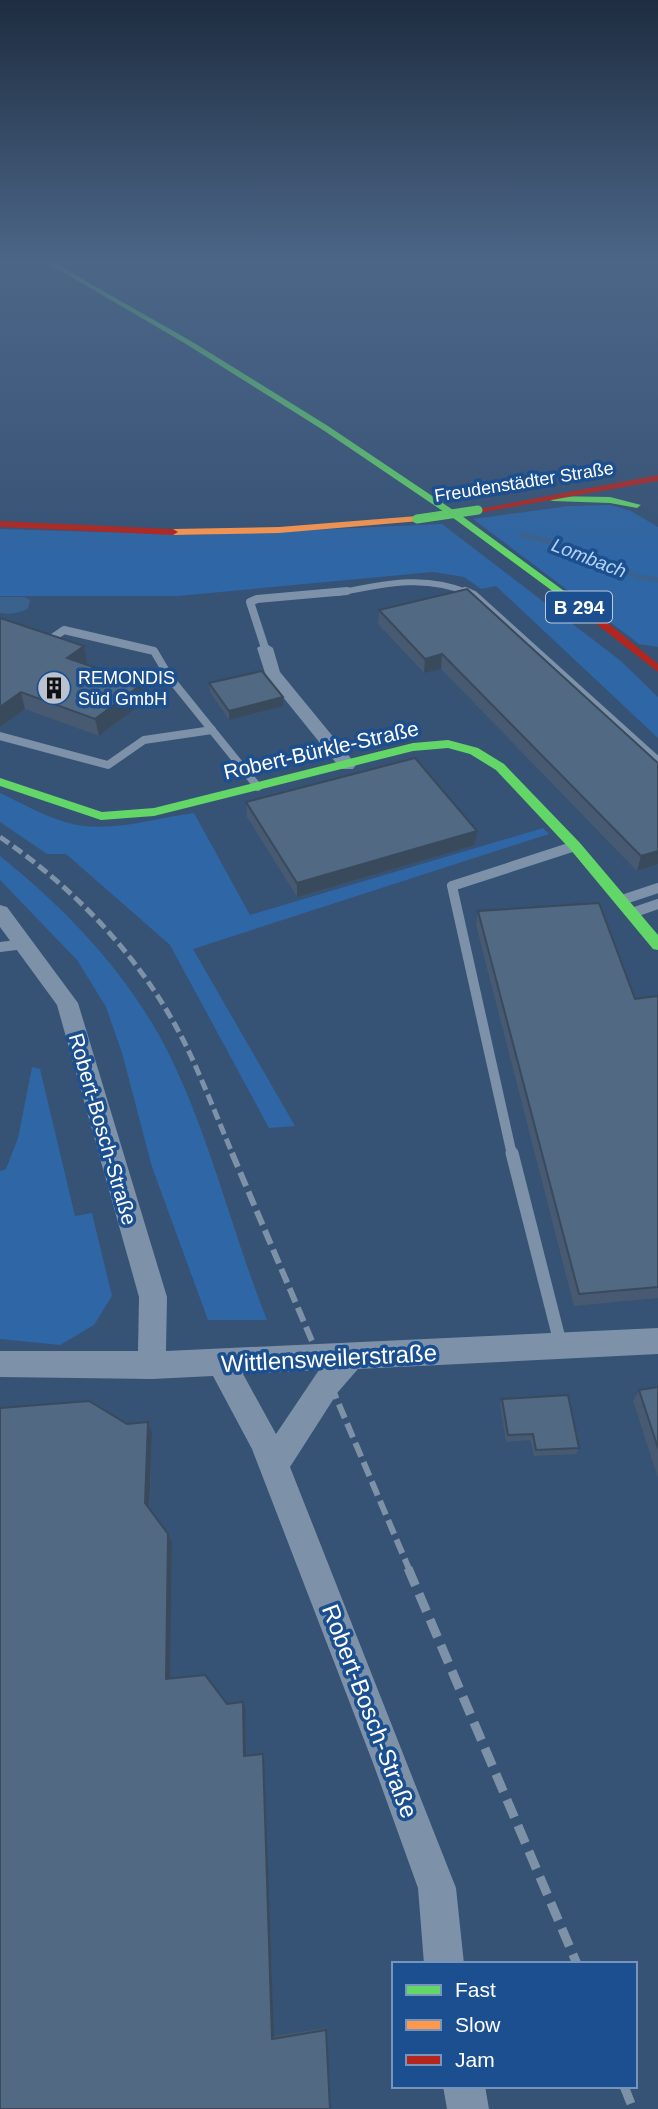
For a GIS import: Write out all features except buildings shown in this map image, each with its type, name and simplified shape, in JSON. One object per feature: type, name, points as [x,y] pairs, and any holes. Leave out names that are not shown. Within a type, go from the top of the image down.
[{"type":"main road","name":"B 294","points":[[217,360],[348,444],[499,547],[655,662]]},
{"type":"main road","points":[[554,498],[610,500],[642,507],[627,495],[628,489],[638,482],[655,486]]},
{"type":"main road","name":"Freudenstädter Straße","points":[[0,524],[200,531],[279,530],[417,519],[638,482]]},
{"type":"main road","name":"Robert-Bürkle-Straße","points":[[0,782],[101,816],[154,812],[413,747],[448,744],[474,751],[499,767],[575,846],[658,945]]},
{"type":"street","points":[[265,648],[272,673],[347,765]]},
{"type":"street","name":"Robert-Bosch-Straße","points":[[0,912],[12,945],[67,1003],[153,1297],[152,1365]]},
{"type":"street","name":"Wittlensweilerstraße","points":[[0,1364],[221,1363],[658,1341]]},
{"type":"street","points":[[273,1465],[328,1382],[351,1356]]},
{"type":"street","name":"Robert-Bosch-Straße","points":[[221,1363],[264,1440],[391,1763],[437,1888],[444,1962]]},
{"type":"street","points":[[464,2088],[468,2109]]},
{"type":"lane","points":[[265,648],[250,609],[250,602],[257,599],[337,593],[379,583],[426,580],[451,584],[474,595],[658,761]]},
{"type":"lane","points":[[36,638],[48,642],[65,630],[154,651],[170,678],[258,787]]},
{"type":"lane","points":[[0,736],[107,765],[144,740],[212,730]]},
{"type":"lane","points":[[561,1346],[516,1171],[452,886],[575,846]]},
{"type":"lane","points":[[627,906],[658,888]]},
{"type":"lane","points":[[627,906],[658,904]]},
{"type":"shaded area","points":[[611,505],[631,511],[658,527],[658,647],[639,644],[473,519],[569,506]]},
{"type":"shaded area","points":[[442,524],[621,661],[658,697],[658,738],[496,586],[481,589],[464,577],[433,572],[178,596],[0,596],[0,529],[201,535]]},
{"type":"shaded area","points":[[0,597],[24,597],[30,600],[28,609],[8,614],[0,613]]},
{"type":"shaded area","points":[[0,793],[49,816],[81,826],[113,826],[194,813],[250,915],[543,828],[549,834],[193,949],[295,1126],[269,1128],[170,945],[66,854],[47,854],[0,822]]},
{"type":"shaded area","points":[[0,856],[49,898],[94,945],[152,1023],[183,1084],[196,1117],[267,1320],[208,1320],[152,1167],[122,1053],[106,1007],[77,960],[0,880]]},
{"type":"shaded area","points":[[32,1067],[40,1069],[75,1216],[92,1213],[112,1296],[94,1325],[60,1345],[0,1339],[0,1171],[6,1169],[18,1138]]},
{"type":"waterway","name":"Lombach","points":[[521,535],[576,548],[639,577],[658,580]]},
{"type":"railway","points":[[0,837],[58,882],[85,907],[110,934],[155,992],[197,1068],[233,1155]]},
{"type":"railway","points":[[232,1153],[409,1569]]},
{"type":"railway","points":[[408,1568],[576,1962]]},
{"type":"railway","points":[[625,2088],[633,2109]]},
{"type":"traffic: fast","points":[[217,360],[393,472],[589,613]]},
{"type":"traffic: fast","points":[[553,498],[610,500],[637,505]]},
{"type":"traffic: fast","points":[[417,519],[478,510]]},
{"type":"traffic: fast","points":[[0,782],[101,816],[154,812],[413,747],[448,744],[474,751],[500,767],[575,846],[658,945]]},
{"type":"traffic: slow","points":[[173,532],[279,530],[417,519]]},
{"type":"traffic: jam","points":[[478,510],[658,478]]},
{"type":"traffic: jam","points":[[0,524],[173,532]]},
{"type":"traffic: jam","points":[[589,613],[658,669]]},
{"type":"place","name":"REMONDIS Süd GmbH","points":[[54,688]]}]
